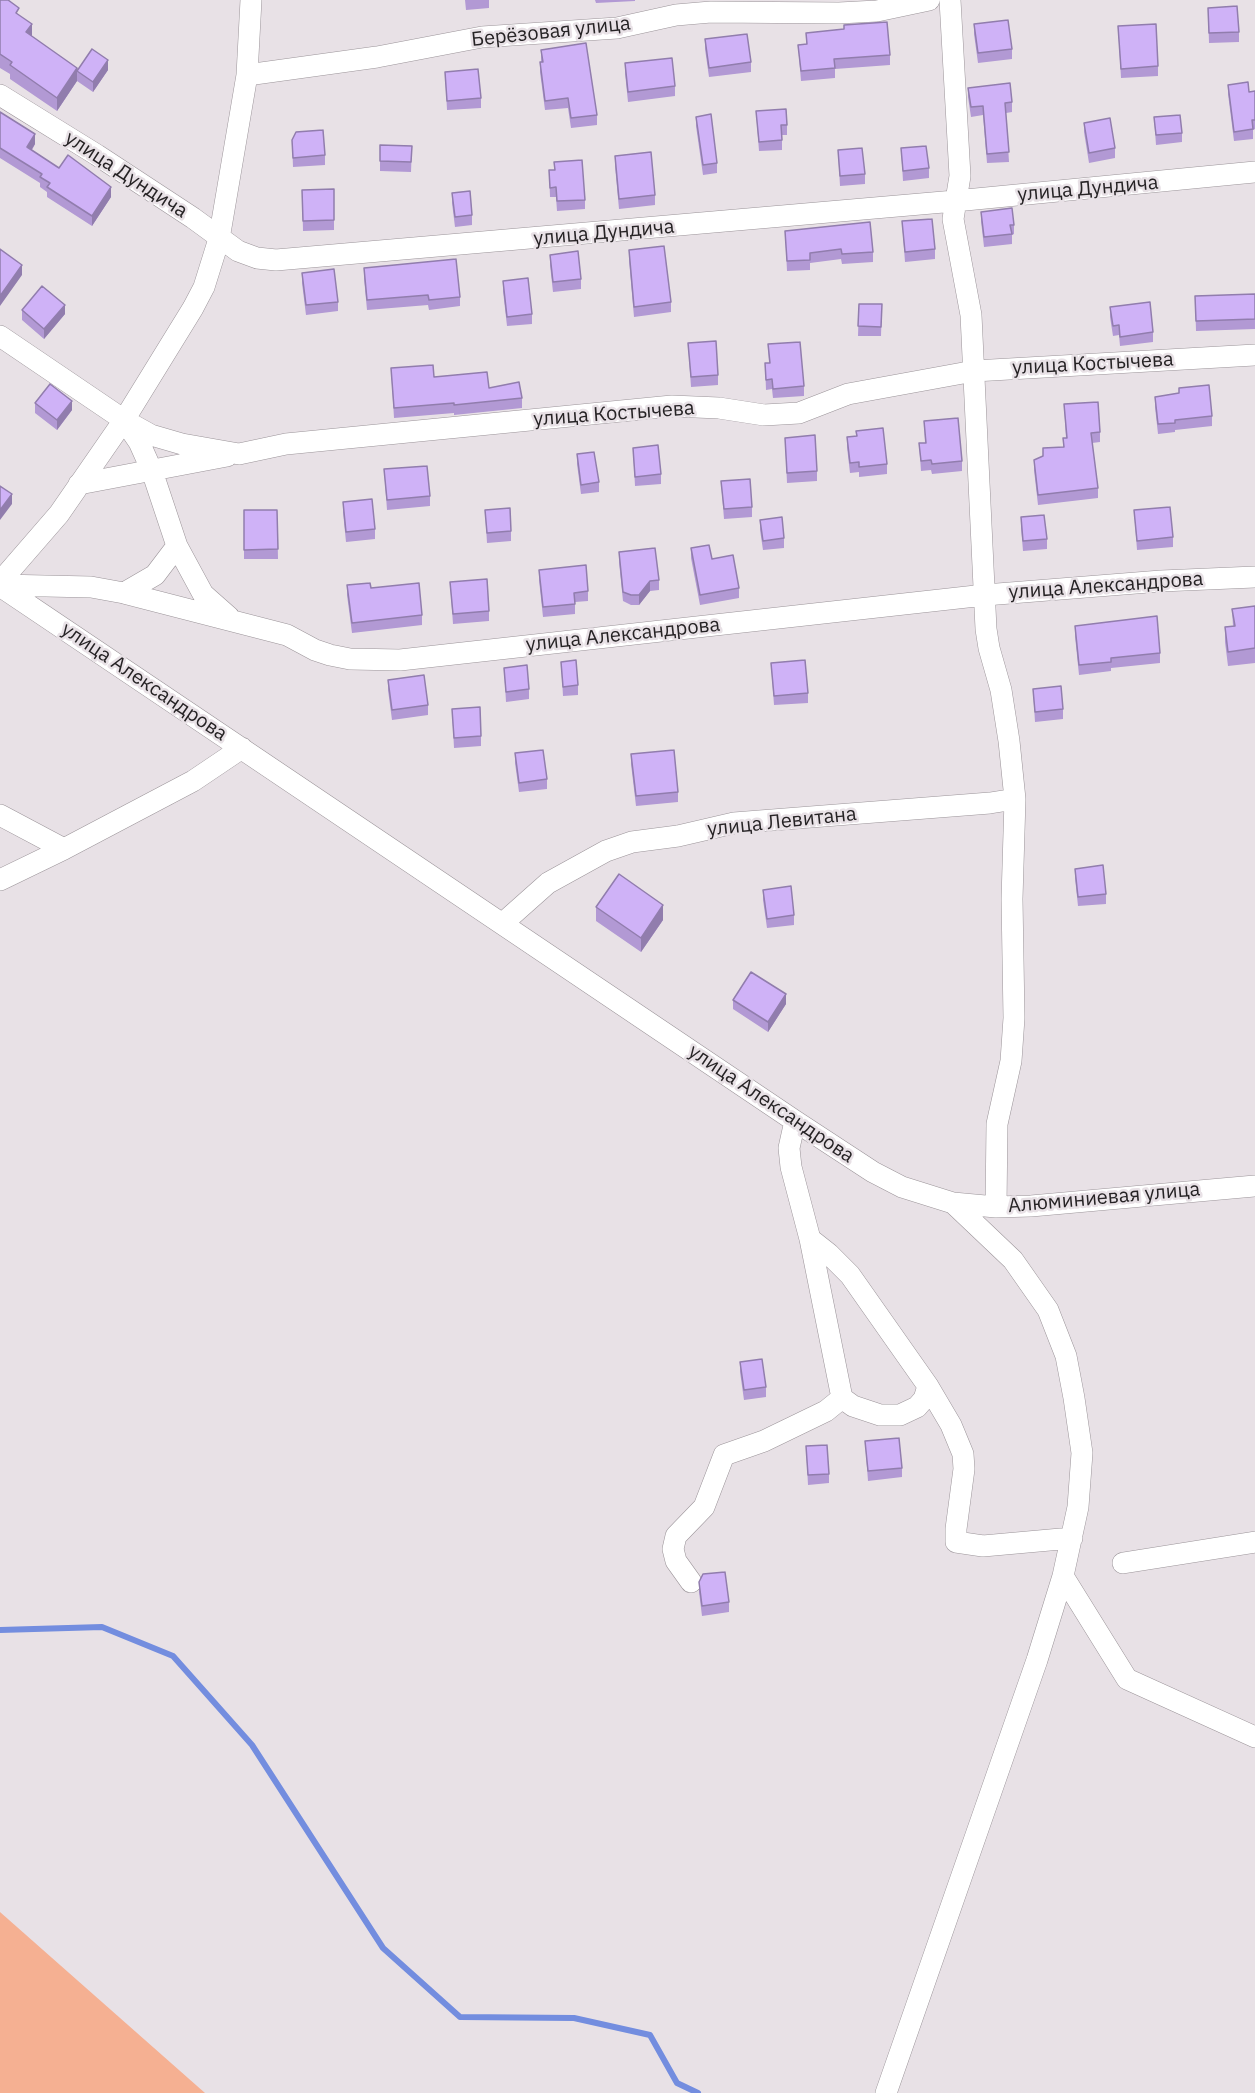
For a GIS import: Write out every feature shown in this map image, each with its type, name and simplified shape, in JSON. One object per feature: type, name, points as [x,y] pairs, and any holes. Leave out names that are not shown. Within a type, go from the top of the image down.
[{"type":"street","points":[[0,584],[59,514],[124,420],[204,287],[219,239],[247,75],[251,0]]},
{"type":"street","name":"Берёзовая улица","points":[[247,75],[377,57],[482,37],[616,28],[676,15],[711,12],[877,11],[929,0]]},
{"type":"street","points":[[950,0],[960,176],[953,219],[971,315],[989,648],[1009,741],[1015,799],[1012,899],[1014,1018],[1011,1061],[997,1124],[996,1207]]},
{"type":"street","name":"улица Дундича","points":[[0,95],[193,218],[238,251],[257,258],[276,260],[309,259],[955,201],[1255,172]]},
{"type":"street","name":"улица Костычева","points":[[0,336],[124,420],[151,435],[182,444],[239,454],[286,444],[672,406],[719,408],[764,415],[799,413],[848,394],[974,371],[1255,355]]},
{"type":"street","points":[[124,420],[139,442],[152,471],[177,546],[203,594],[231,619]]},
{"type":"street","points":[[79,484],[239,454]]},
{"type":"street","points":[[124,593],[155,575],[177,546]]},
{"type":"street","name":"улица Александрова","points":[[0,584],[91,587],[124,593],[287,635],[330,655],[399,660],[985,595],[1161,581],[1255,577]]},
{"type":"street","name":"улица Александрова","points":[[0,584],[873,1172],[902,1187],[953,1203]]},
{"type":"street","points":[[0,880],[193,781],[242,748]]},
{"type":"street","name":"улица Левитана","points":[[503,923],[548,883],[606,851],[632,843],[678,836],[734,823],[990,803],[1015,799]]},
{"type":"street","points":[[0,815],[64,849]]},
{"type":"street","points":[[795,1120],[789,1148],[791,1167],[810,1239],[842,1398],[853,1406],[880,1415],[900,1415],[917,1407],[924,1399],[928,1386]]},
{"type":"street","name":"Алюминиевая улица","points":[[953,1203],[996,1207],[1031,1206],[1255,1186]]},
{"type":"street","points":[[886,2093],[1037,1660],[1063,1576],[1078,1507],[1082,1454],[1066,1356],[1048,1310],[1013,1260],[953,1203]]},
{"type":"street","points":[[810,1239],[850,1275],[928,1386],[951,1425],[963,1454],[964,1469],[956,1542],[983,1546],[1072,1538]]},
{"type":"street","points":[[691,1582],[676,1561],[673,1549],[676,1536],[704,1507],[724,1455],[764,1441],[826,1411],[842,1398]]},
{"type":"street","points":[[1123,1563],[1255,1542]]},
{"type":"street","points":[[1063,1576],[1127,1679],[1255,1737]]},
{"type":"shaded area","points":[[0,1912],[205,2093],[0,2093]]},
{"type":"building","points":[[0,0],[8,0],[19,8],[16,13],[32,24],[26,32],[77,68],[57,98],[10,65],[12,62],[0,54]]},
{"type":"building","points":[[1237,6],[1239,32],[1209,33],[1208,8]]},
{"type":"building","points":[[1008,20],[1012,49],[978,53],[974,24]]},
{"type":"building","points":[[887,22],[890,55],[834,59],[835,68],[801,71],[798,45],[807,44],[806,33],[844,29],[844,25]]},
{"type":"building","points":[[1156,24],[1158,66],[1121,69],[1118,26]]},
{"type":"building","points":[[747,34],[751,62],[709,68],[705,39]]},
{"type":"building","points":[[586,43],[597,115],[571,118],[568,98],[545,101],[540,62],[543,62],[541,50]]},
{"type":"building","points":[[92,49],[108,60],[93,82],[77,71]]},
{"type":"building","points":[[672,58],[675,86],[628,92],[625,63]]},
{"type":"building","points":[[478,69],[481,98],[447,101],[445,72]]},
{"type":"building","points":[[1248,82],[1249,92],[1255,91],[1253,129],[1234,132],[1228,85]]},
{"type":"building","points":[[1010,83],[1012,102],[1005,103],[1009,152],[987,154],[983,106],[971,107],[968,88]]},
{"type":"building","points":[[786,109],[787,125],[781,125],[782,140],[759,142],[756,111]]},
{"type":"building","points":[[0,112],[35,134],[27,147],[59,168],[68,155],[111,187],[92,216],[47,187],[50,183],[40,177],[42,174],[0,148]]},
{"type":"building","points":[[711,114],[717,163],[703,165],[696,117]]},
{"type":"building","points":[[1180,115],[1182,133],[1156,135],[1154,117]]},
{"type":"building","points":[[1110,118],[1115,148],[1089,153],[1084,123]]},
{"type":"building","points":[[323,130],[325,155],[293,158],[292,140],[296,132]]},
{"type":"building","points":[[380,145],[412,146],[411,162],[380,161]]},
{"type":"building","points":[[926,146],[929,168],[903,171],[901,148]]},
{"type":"building","points":[[862,148],[865,174],[840,176],[838,150]]},
{"type":"building","points":[[651,152],[655,195],[619,199],[615,156]]},
{"type":"building","points":[[582,160],[585,200],[557,201],[556,187],[550,188],[549,170],[555,170],[554,162]]},
{"type":"building","points":[[334,189],[334,220],[303,221],[302,190]]},
{"type":"building","points":[[470,191],[472,215],[455,217],[452,193]]},
{"type":"building","points":[[1012,208],[1014,225],[1010,225],[1012,234],[984,237],[981,212]]},
{"type":"building","points":[[932,219],[935,249],[905,252],[902,221]]},
{"type":"building","points":[[870,222],[873,252],[842,254],[841,249],[810,253],[810,260],[787,261],[785,231]]},
{"type":"building","points":[[664,246],[671,302],[634,307],[629,250]]},
{"type":"building","points":[[0,249],[22,265],[0,296]]},
{"type":"building","points":[[578,251],[581,279],[553,282],[550,255]]},
{"type":"building","points":[[456,259],[460,297],[429,300],[428,295],[367,300],[364,268]]},
{"type":"building","points":[[334,269],[338,302],[306,305],[302,273]]},
{"type":"building","points":[[528,278],[532,314],[507,317],[503,281]]},
{"type":"building","points":[[42,286],[65,305],[44,329],[22,310]]},
{"type":"building","points":[[1255,294],[1255,319],[1196,321],[1195,296]]},
{"type":"building","points":[[1150,302],[1153,332],[1120,337],[1119,325],[1113,326],[1110,307]]},
{"type":"building","points":[[859,304],[882,304],[881,327],[858,326]]},
{"type":"building","points":[[716,341],[718,375],[691,377],[688,343]]},
{"type":"building","points":[[800,342],[804,386],[773,389],[772,379],[766,380],[765,363],[770,363],[768,344]]},
{"type":"building","points":[[433,365],[434,377],[487,372],[489,388],[519,382],[522,398],[394,408],[391,368]]},
{"type":"building","points":[[50,384],[72,401],[57,420],[35,403]]},
{"type":"building","points":[[1209,385],[1212,416],[1158,424],[1155,397],[1179,393],[1179,388]]},
{"type":"building","points":[[1098,402],[1100,432],[1091,433],[1098,488],[1038,495],[1034,460],[1043,456],[1043,448],[1064,447],[1063,438],[1067,438],[1064,404]]},
{"type":"building","points":[[958,418],[962,461],[932,464],[931,460],[921,461],[919,443],[926,443],[924,421]]},
{"type":"building","points":[[883,428],[887,464],[859,467],[859,462],[850,463],[847,437],[857,436],[856,431]]},
{"type":"building","points":[[815,435],[817,471],[787,473],[785,438]]},
{"type":"building","points":[[658,445],[661,474],[635,477],[633,448]]},
{"type":"building","points":[[594,452],[599,482],[581,485],[577,454]]},
{"type":"building","points":[[427,466],[430,496],[387,500],[384,469]]},
{"type":"building","points":[[750,479],[752,507],[724,509],[721,481]]},
{"type":"building","points":[[0,486],[12,494],[0,510]]},
{"type":"building","points":[[372,499],[375,529],[346,532],[343,502]]},
{"type":"building","points":[[1170,507],[1173,537],[1137,541],[1134,510]]},
{"type":"building","points":[[510,508],[511,531],[487,533],[485,510]]},
{"type":"building","points":[[244,510],[277,510],[278,549],[244,550]]},
{"type":"building","points":[[1044,515],[1047,539],[1023,541],[1021,517]]},
{"type":"building","points":[[782,517],[784,538],[763,541],[760,520]]},
{"type":"building","points":[[709,545],[712,559],[733,555],[739,588],[700,595],[691,548]]},
{"type":"building","points":[[655,548],[659,580],[650,581],[639,595],[623,592],[619,552]]},
{"type":"building","points":[[586,565],[588,591],[574,593],[575,604],[543,607],[539,570]]},
{"type":"building","points":[[487,579],[489,611],[453,614],[450,582]]},
{"type":"building","points":[[370,583],[371,588],[419,583],[422,615],[352,623],[347,585]]},
{"type":"building","points":[[1255,606],[1255,648],[1228,652],[1225,627],[1235,626],[1232,609]]},
{"type":"building","points":[[1157,616],[1160,653],[1111,658],[1111,662],[1079,665],[1075,626]]},
{"type":"building","points":[[576,660],[578,685],[563,687],[561,662]]},
{"type":"building","points":[[805,660],[808,693],[774,696],[771,663]]},
{"type":"building","points":[[527,665],[529,689],[506,692],[504,668]]},
{"type":"building","points":[[424,675],[428,705],[392,710],[388,680]]},
{"type":"building","points":[[1061,686],[1063,709],[1035,712],[1033,689]]},
{"type":"building","points":[[480,707],[481,736],[454,738],[452,709]]},
{"type":"building","points":[[543,750],[547,779],[519,783],[515,753]]},
{"type":"building","points":[[674,750],[678,792],[636,796],[631,754]]},
{"type":"building","points":[[1103,865],[1106,894],[1078,897],[1075,869]]},
{"type":"building","points":[[619,874],[663,905],[641,938],[596,907]]},
{"type":"building","points":[[791,886],[794,915],[767,919],[763,890]]},
{"type":"building","points":[[751,972],[786,994],[768,1022],[733,1000]]},
{"type":"building","points":[[762,1359],[766,1387],[744,1390],[740,1362]]},
{"type":"building","points":[[899,1438],[902,1468],[868,1471],[865,1441]]},
{"type":"building","points":[[827,1445],[829,1474],[808,1475],[806,1446]]},
{"type":"building","points":[[725,1572],[729,1602],[702,1606],[699,1582],[703,1574]]},
{"type":"waterway","points":[[0,1630],[102,1627],[173,1656],[252,1745],[383,1948],[460,2017],[574,2018],[650,2035],[677,2083],[698,2093]]}]
